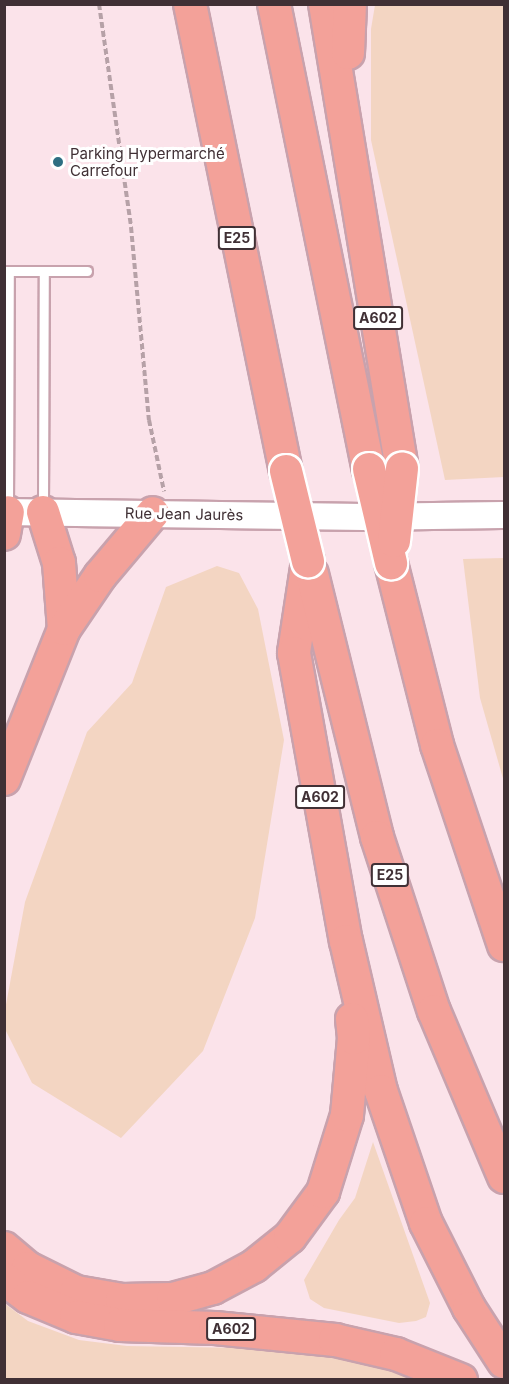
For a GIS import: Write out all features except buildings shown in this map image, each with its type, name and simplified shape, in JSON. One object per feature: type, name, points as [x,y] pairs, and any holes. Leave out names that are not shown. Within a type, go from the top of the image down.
[{"type":"highway","name":"E25","points":[[190,4],[286,471],[381,848],[434,1011],[504,1177]]},
{"type":"highway","points":[[274,4],[369,469],[437,745],[504,945]]},
{"type":"highway","points":[[326,4],[354,168]]},
{"type":"highway","name":"A602","points":[[350,4],[347,28],[348,77],[354,168],[402,468],[392,563]]},
{"type":"highway","points":[[43,512],[59,563],[64,629]]},
{"type":"highway","points":[[4,779],[64,629],[100,576],[160,513]]},
{"type":"highway","name":"A602","points":[[308,561],[294,653],[346,941],[381,1091],[426,1223],[469,1308],[504,1362]]},
{"type":"highway","name":"A602","points":[[4,1248],[28,1268],[76,1292],[122,1300],[173,1299],[213,1288],[254,1266],[290,1237],[323,1191],[347,1115],[354,1038],[348,989],[346,941]]},
{"type":"highway","name":"A602","points":[[4,1279],[28,1298],[76,1317],[120,1325],[215,1328],[335,1340],[396,1354],[461,1380]]},
{"type":"main road","name":"Rue Jean Jaurès","points":[[6,519],[43,512],[364,517],[504,515]]},
{"type":"lane","points":[[6,519],[7,271],[87,271]]},
{"type":"lane","points":[[43,512],[44,271]]},
{"type":"path","points":[[99,4],[131,226],[149,420],[162,474],[160,513]]},
{"type":"shaded area","points":[[375,5],[504,5],[504,477],[445,480],[371,140],[371,29]]},
{"type":"shaded area","points":[[504,558],[504,782],[480,698],[463,559]]},
{"type":"shaded area","points":[[217,566],[239,573],[258,609],[284,740],[255,918],[203,1051],[121,1138],[32,1083],[5,1029],[5,1010],[25,902],[87,732],[132,683],[166,587]]},
{"type":"shaded area","points":[[373,1142],[430,1303],[426,1317],[416,1321],[399,1323],[324,1308],[310,1299],[304,1280],[339,1220],[355,1198]]},
{"type":"shaded area","points":[[4,1303],[28,1321],[79,1340],[127,1346],[309,1349],[390,1370],[411,1379],[5,1379]]},
{"type":"place","name":"Parking Hypermarché Carrefour","points":[[58,162]]}]
